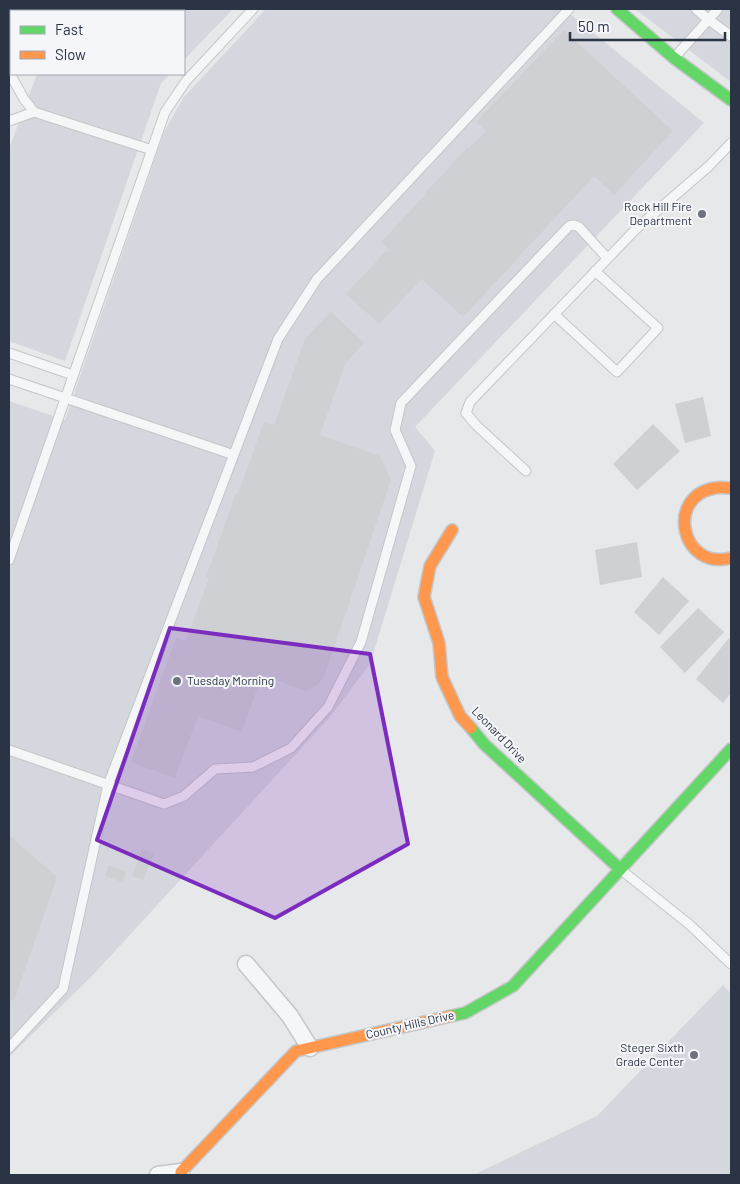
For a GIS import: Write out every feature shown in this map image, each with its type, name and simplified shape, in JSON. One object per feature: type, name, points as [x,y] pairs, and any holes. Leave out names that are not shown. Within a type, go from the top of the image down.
[{"type":"street","points":[[617,9],[674,58],[731,100]]},
{"type":"street","points":[[731,488],[716,486],[702,491],[692,501],[685,514],[684,528],[689,542],[698,553],[711,559],[726,560],[731,558]]},
{"type":"street","name":"Leonard Drive","points":[[452,530],[430,566],[424,597],[439,643],[442,677],[460,716],[484,744],[620,869]]},
{"type":"street","name":"County Hills Drive","points":[[158,1175],[181,1174],[296,1051],[465,1013],[513,986],[731,749]]},
{"type":"street","points":[[246,964],[290,1016],[310,1048]]},
{"type":"lane","points":[[9,560],[11,547],[66,398],[165,112],[186,80],[253,9]]},
{"type":"lane","points":[[9,1048],[63,990],[108,785],[278,339],[317,278],[569,9]]},
{"type":"lane","points":[[696,9],[731,36]]},
{"type":"lane","points":[[674,58],[718,9]]},
{"type":"lane","points":[[11,75],[24,99],[34,112],[152,150]]},
{"type":"lane","points":[[9,121],[34,112]]},
{"type":"lane","points":[[526,472],[476,426],[466,414],[470,402],[636,229],[709,166],[731,143]]},
{"type":"lane","points":[[9,750],[164,804],[184,796],[216,769],[253,766],[291,748],[328,706],[361,642],[411,466],[395,430],[401,403],[569,226],[579,227],[607,258]]},
{"type":"lane","points":[[554,314],[617,372],[658,328],[595,271]]},
{"type":"lane","points":[[9,353],[73,375]]},
{"type":"lane","points":[[9,379],[234,455]]},
{"type":"lane","points":[[620,869],[690,925],[731,964]]},
{"type":"highlighted area","points":[[170,628],[370,654],[408,844],[275,918],[97,840]]},
{"type":"shaded area","points":[[233,9],[185,59],[185,10],[60,10]]},
{"type":"shaded area","points":[[266,9],[564,9],[704,123],[415,427],[435,451],[370,664],[330,717],[92,976],[9,1057],[9,401],[65,420],[164,132],[183,98]]},
{"type":"shaded area","points":[[635,9],[731,9],[731,82],[672,37]]},
{"type":"shaded area","points":[[37,75],[169,75],[161,83],[65,361],[9,341],[9,149]]},
{"type":"shaded area","name":"Steger Sixth Grade Center","points":[[723,985],[731,994],[731,1175],[473,1175],[597,1116]]},
{"type":"building","points":[[564,30],[673,131],[614,195],[594,176],[463,317],[422,279],[379,324],[346,294],[389,250],[381,242],[468,147],[486,131],[476,122]]},
{"type":"building","points":[[331,312],[364,343],[345,364],[320,435],[380,456],[391,480],[324,677],[317,685],[306,691],[262,675],[242,732],[198,716],[175,778],[131,762],[176,638],[186,641],[209,578],[206,577],[264,422],[274,425],[305,339]]},
{"type":"building","points":[[703,397],[711,436],[685,443],[675,404]]},
{"type":"building","points":[[653,424],[680,451],[637,490],[613,464]]},
{"type":"building","points":[[637,542],[642,577],[600,585],[595,550]]},
{"type":"building","points":[[663,577],[689,601],[659,635],[634,612]]},
{"type":"building","points":[[698,608],[724,632],[685,673],[660,647]]},
{"type":"building","points":[[729,638],[731,640],[731,693],[723,703],[696,679]]},
{"type":"building","points":[[9,835],[57,877],[14,1001],[9,999]]},
{"type":"building","points":[[142,849],[154,854],[143,880],[132,876]]},
{"type":"building","points":[[109,865],[126,872],[122,882],[105,876]]},
{"type":"traffic: fast","points":[[617,9],[674,58],[731,100]]},
{"type":"traffic: fast","points":[[471,728],[484,744],[620,869]]},
{"type":"traffic: fast","points":[[451,1016],[465,1013],[513,986],[731,749]]},
{"type":"traffic: slow","points":[[731,488],[715,488],[699,494],[689,504],[685,517],[686,531],[691,544],[700,554],[714,559],[731,558]]},
{"type":"traffic: slow","points":[[452,530],[430,566],[424,597],[439,643],[442,677],[460,716],[471,728]]},
{"type":"traffic: slow","points":[[181,1175],[181,1172],[296,1051],[451,1016]]},
{"type":"place","name":"Rock Hill Fire Department","points":[[702,214]]},
{"type":"place","name":"Tuesday Morning","points":[[177,681]]},
{"type":"place","name":"Steger Sixth Grade Center","points":[[694,1055]]}]
